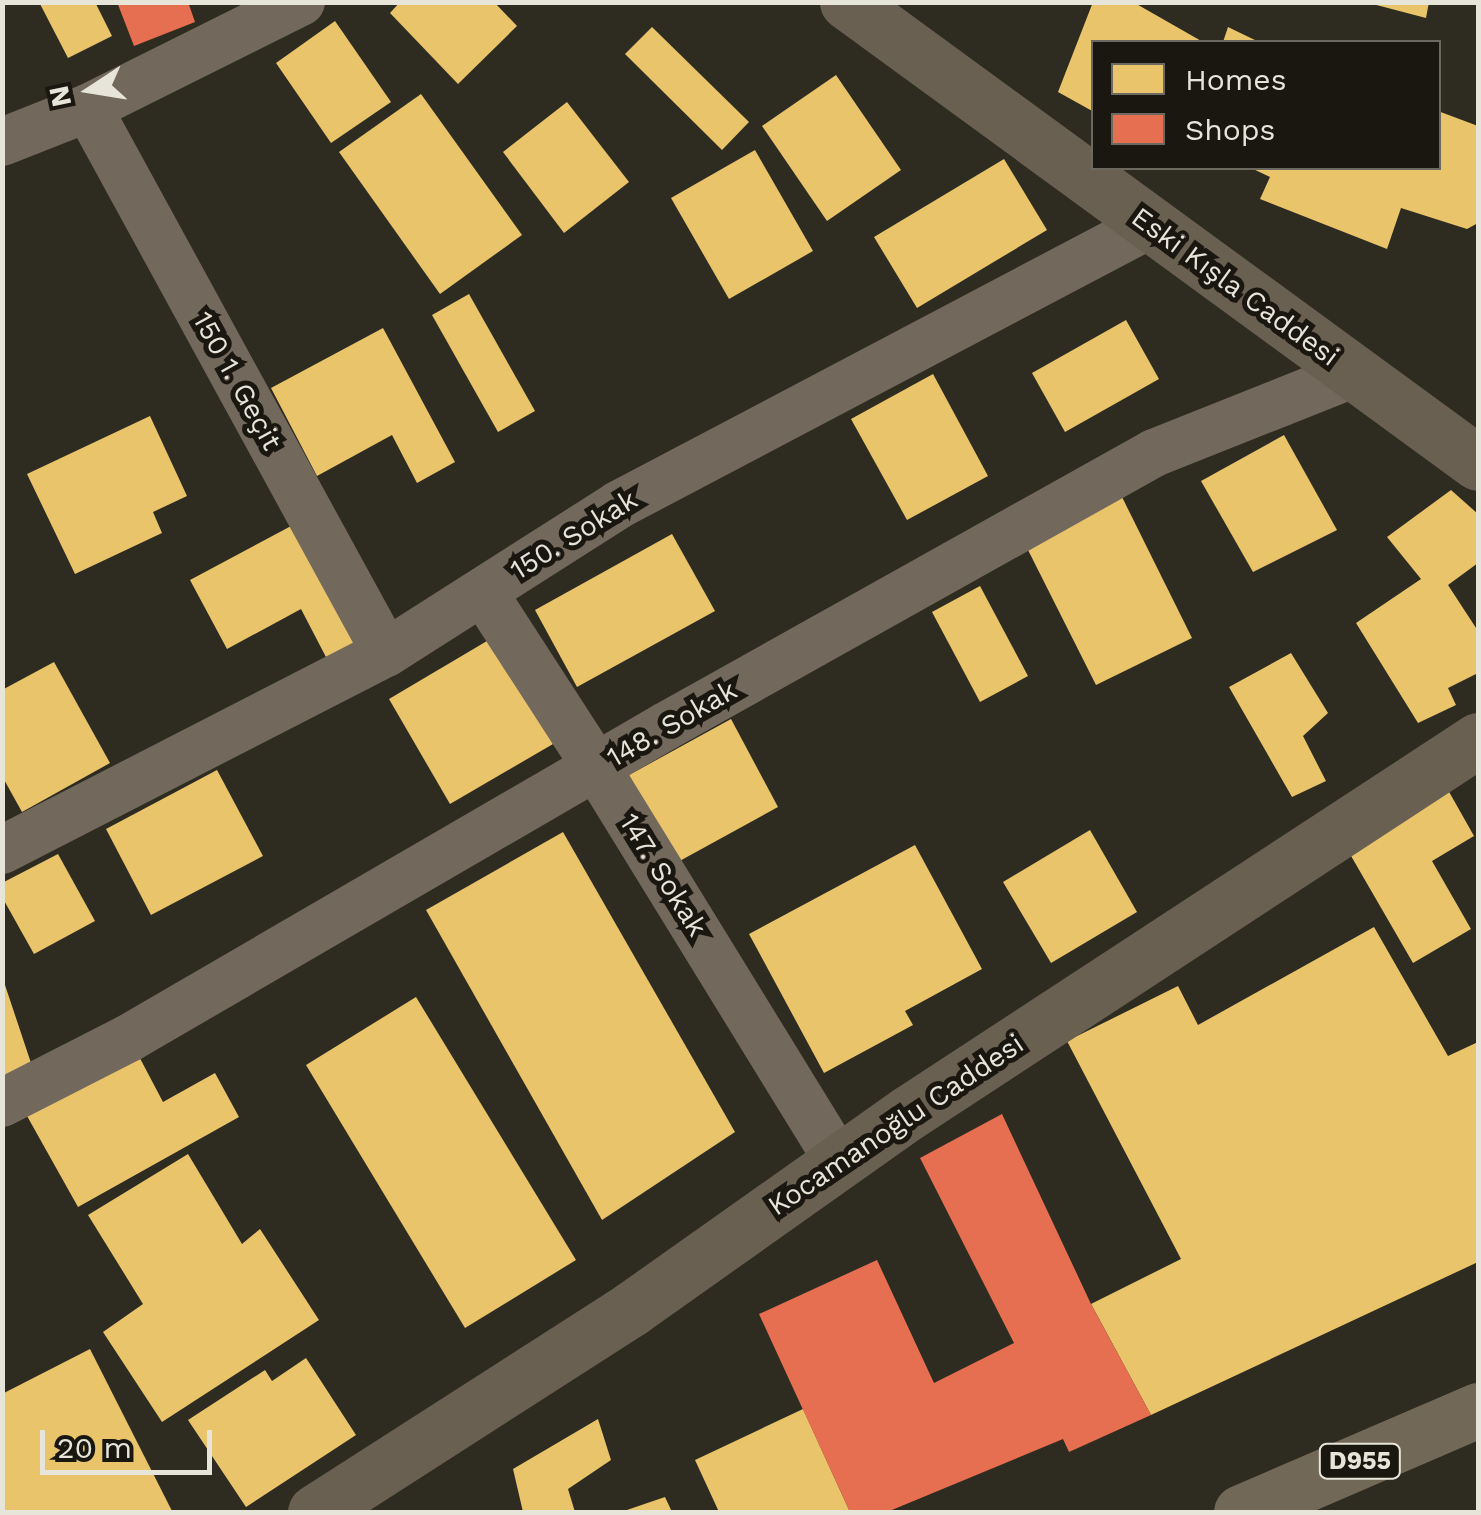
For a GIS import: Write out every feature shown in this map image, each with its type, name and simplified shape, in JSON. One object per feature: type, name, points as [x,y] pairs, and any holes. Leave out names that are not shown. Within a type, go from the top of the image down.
[{"type":"main road","name":"D955","points":[[1241,1512],[1478,1410]]},
{"type":"street","points":[[2,142],[88,108],[301,2]]},
{"type":"street","name":"Eski Kışla Caddesi","points":[[847,2],[1478,464]]},
{"type":"street","name":"150 1. Geçit","points":[[88,108],[386,653]]},
{"type":"street","name":"150. Sokak","points":[[2,850],[386,653],[618,505],[1148,225]]},
{"type":"street","name":"148. Sokak","points":[[2,1103],[130,1038],[596,766],[1154,453],[1355,373]]},
{"type":"street","name":"147. Sokak","points":[[482,592],[596,766],[839,1162]]},
{"type":"street","name":"Kocamanoğlu Caddesi","points":[[316,1512],[631,1309],[839,1162],[1478,740]]},
{"type":"building: Homes","points":[[39,2],[95,2],[112,36],[68,58]]},
{"type":"building: Homes","points":[[400,2],[494,2],[517,26],[458,84],[390,13]]},
{"type":"building: Homes","points":[[1093,2],[1133,2],[1200,40],[1091,40],[1091,110],[1058,92]]},
{"type":"building: Homes","points":[[1365,2],[1429,2],[1426,18]]},
{"type":"building: Homes","points":[[335,21],[391,102],[331,143],[276,63]]},
{"type":"building: Homes","points":[[652,27],[749,122],[722,150],[625,54]]},
{"type":"building: Homes","points":[[1228,27],[1255,40],[1224,40]]},
{"type":"building: Homes","points":[[836,75],[901,170],[827,221],[762,126]]},
{"type":"building: Homes","points":[[421,94],[522,235],[440,294],[339,152]]},
{"type":"building: Homes","points":[[567,102],[629,182],[564,233],[503,152]]},
{"type":"building: Homes","points":[[1441,112],[1478,126],[1478,223],[1467,229],[1401,208],[1387,249],[1260,199],[1270,177],[1255,170],[1441,170]]},
{"type":"building: Homes","points":[[755,150],[813,251],[729,299],[671,198]]},
{"type":"building: Homes","points":[[1004,159],[1047,230],[917,308],[874,237]]},
{"type":"building: Homes","points":[[469,294],[535,411],[498,432],[432,315]]},
{"type":"building: Homes","points":[[1126,320],[1159,379],[1065,432],[1032,373]]},
{"type":"building: Homes","points":[[383,328],[455,462],[417,483],[392,435],[317,476],[271,388]]},
{"type":"building: Homes","points":[[933,374],[988,476],[907,520],[851,419]]},
{"type":"building: Homes","points":[[150,416],[187,496],[153,512],[162,533],[75,574],[27,474]]},
{"type":"building: Homes","points":[[1284,435],[1337,530],[1253,572],[1201,481]]},
{"type":"building: Homes","points":[[1451,490],[1478,514],[1478,563],[1448,585],[1478,631],[1478,673],[1448,688],[1456,705],[1418,723],[1356,623],[1421,579],[1387,537]]},
{"type":"building: Homes","points":[[1122,497],[1192,638],[1096,685],[1026,546]]},
{"type":"building: Homes","points":[[293,525],[357,643],[327,659],[301,609],[227,649],[190,580]]},
{"type":"building: Homes","points":[[672,534],[715,611],[577,687],[535,610]]},
{"type":"building: Homes","points":[[980,586],[1028,676],[980,702],[932,612]]},
{"type":"building: Homes","points":[[492,638],[553,744],[450,804],[389,699]]},
{"type":"building: Homes","points":[[1291,653],[1328,713],[1303,736],[1326,781],[1292,797],[1229,687]]},
{"type":"building: Homes","points":[[54,662],[110,763],[22,812],[2,776],[2,690]]},
{"type":"building: Homes","points":[[731,719],[778,807],[676,863],[629,775]]},
{"type":"building: Homes","points":[[217,770],[263,856],[151,915],[106,829]]},
{"type":"building: Homes","points":[[1448,790],[1474,836],[1432,861],[1471,929],[1413,963],[1347,849]]},
{"type":"building: Homes","points":[[1090,830],[1137,912],[1051,963],[1003,882]]},
{"type":"building: Homes","points":[[563,832],[735,1132],[602,1220],[426,910]]},
{"type":"building: Homes","points":[[915,845],[982,969],[905,1011],[913,1025],[824,1073],[749,934]]},
{"type":"building: Homes","points":[[58,854],[95,921],[34,954],[2,897],[2,883]]},
{"type":"building: Homes","points":[[1374,927],[1448,1056],[1478,1042],[1478,1262],[1151,1415],[1091,1304],[1181,1259],[1067,1041],[1178,986],[1198,1025]]},
{"type":"building: Homes","points":[[2,976],[33,1069],[2,1084]]},
{"type":"building: Homes","points":[[416,997],[576,1260],[465,1328],[306,1065]]},
{"type":"building: Homes","points":[[133,1045],[163,1102],[215,1073],[239,1117],[78,1207],[22,1107]]},
{"type":"building: Homes","points":[[188,1154],[242,1244],[260,1229],[319,1320],[162,1422],[103,1332],[143,1304],[88,1215]]},
{"type":"building: Homes","points":[[90,1349],[172,1511],[2,1512],[2,1394]]},
{"type":"building: Homes","points":[[306,1358],[356,1435],[246,1507],[188,1420],[265,1370],[272,1381]]},
{"type":"building: Homes","points":[[803,1409],[850,1512],[719,1512],[695,1460]]},
{"type":"building: Homes","points":[[598,1419],[611,1460],[568,1489],[575,1512],[523,1512],[513,1469]]},
{"type":"building: Homes","points":[[665,1497],[672,1512],[621,1512]]},
{"type":"building: Shops","points":[[117,2],[188,2],[195,22],[134,46]]},
{"type":"building: Shops","points":[[1002,1114],[1091,1304],[1151,1415],[1069,1452],[1063,1439],[887,1512],[850,1512],[759,1314],[877,1260],[934,1383],[1014,1343],[920,1158]]}]
